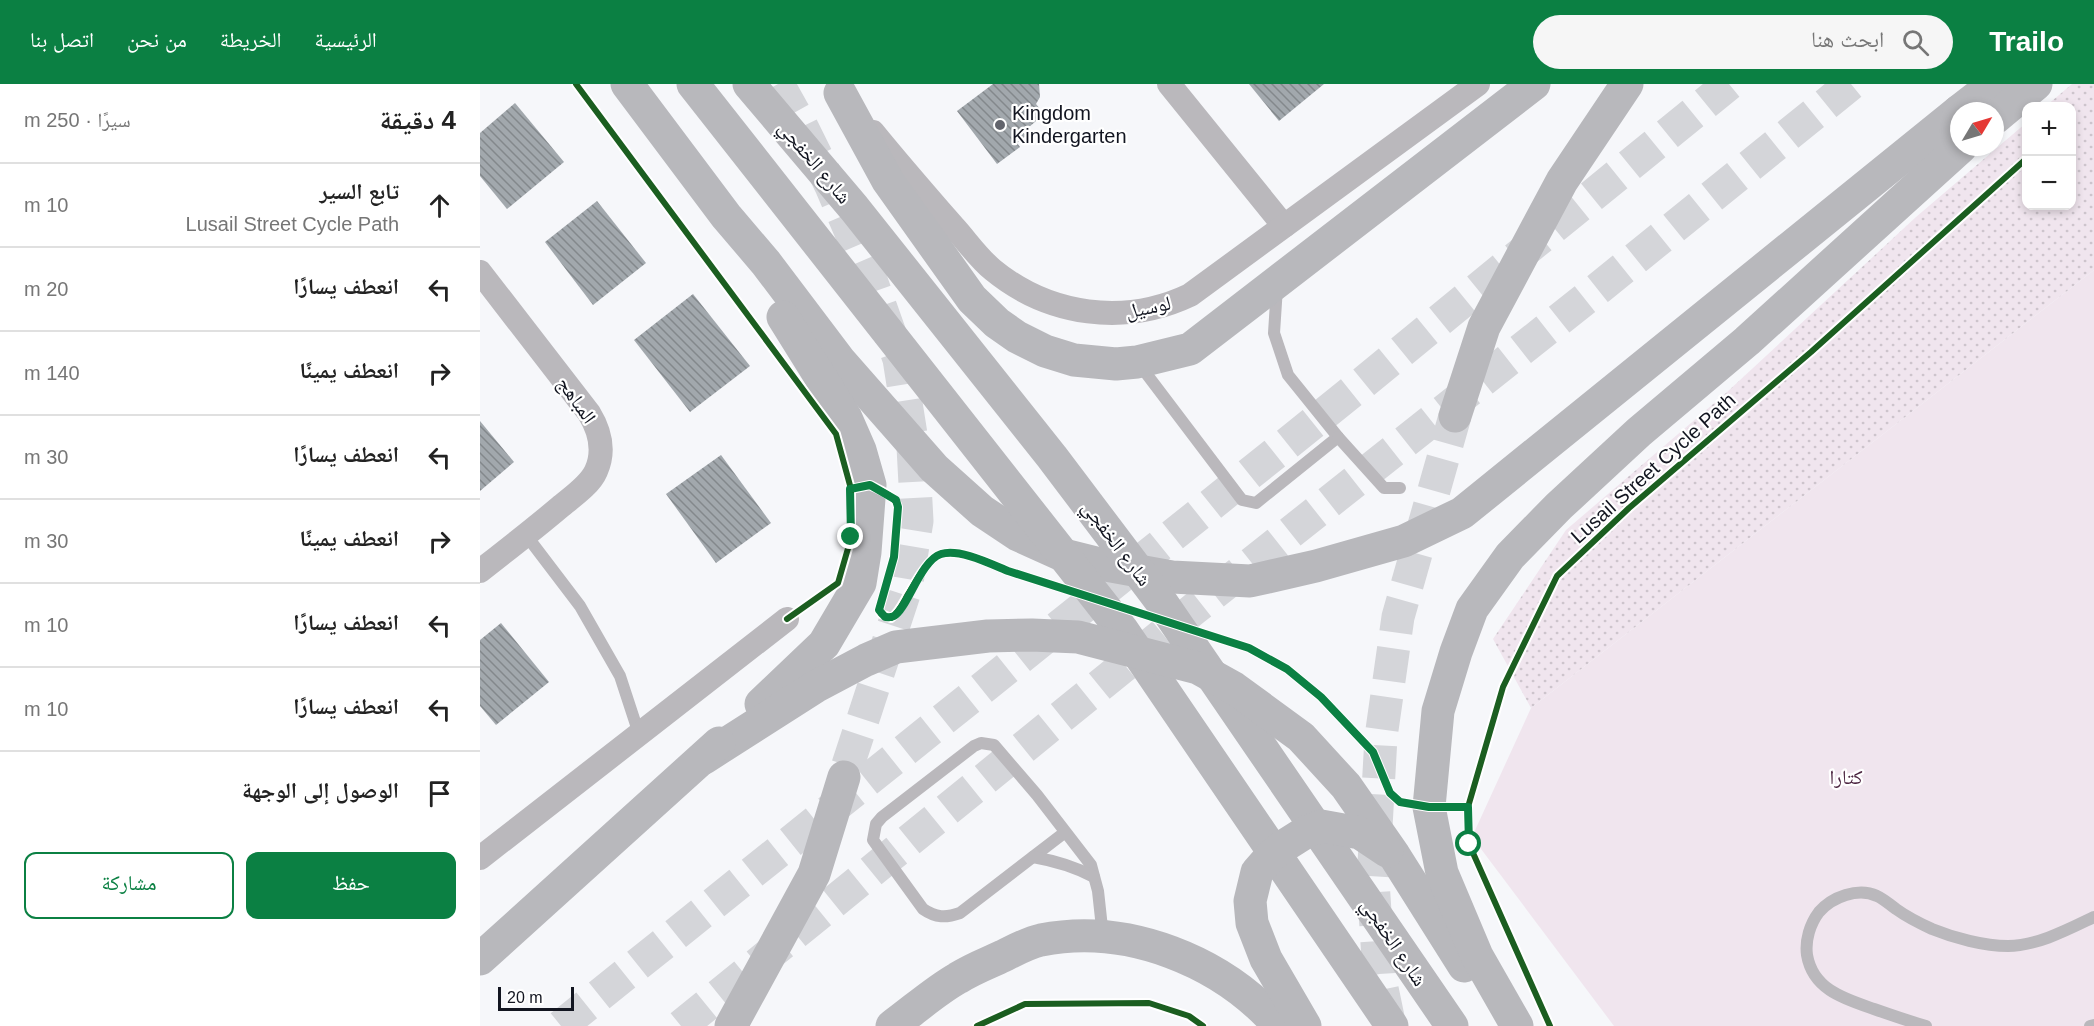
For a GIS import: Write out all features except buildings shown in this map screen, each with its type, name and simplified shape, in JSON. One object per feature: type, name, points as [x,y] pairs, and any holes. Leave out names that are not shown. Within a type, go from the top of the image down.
[{"type":"highway","points":[[627,84],[726,216],[766,262],[840,361],[934,468],[982,511],[1018,535],[1060,554],[1172,577],[1250,581],[1316,566],[1404,541],[1462,513],[1950,118]]},
{"type":"highway","points":[[693,84],[1123,631],[1392,1026]]},
{"type":"highway","name":"شارع الخفجي","points":[[749,84],[854,208],[1052,457],[1160,600],[1452,1026]]},
{"type":"highway","points":[[837,88],[888,181],[972,299],[997,323],[1017,337],[1045,351],[1074,360],[1116,364],[1137,362],[1190,349],[1534,84]]},
{"type":"highway","points":[[1455,416],[1484,327],[1562,181],[1627,84]]},
{"type":"highway","points":[[1971,102],[1994,84]]},
{"type":"highway","points":[[2004,111],[2036,84]]},
{"type":"highway","points":[[1517,1026],[1477,957],[1442,873],[1429,807],[1438,711],[1472,609],[1510,556],[1559,506],[1639,432],[1747,341],[1951,156]]},
{"type":"highway","points":[[480,958],[704,758],[824,644],[860,583],[865,552],[870,485],[860,450],[846,418],[753,271],[726,216]]},
{"type":"highway","points":[[704,758],[816,687],[896,647],[988,636],[1032,635],[1078,638],[1198,669],[1234,688],[1301,737],[1346,786],[1394,855],[1502,1026]]},
{"type":"highway","points":[[731,1026],[814,873],[844,777]]},
{"type":"highway","points":[[1305,1026],[1266,959],[1252,923],[1250,901],[1257,872],[1287,843],[1321,826],[1360,832],[1394,855]]},
{"type":"highway","points":[[892,1026],[958,978],[1040,940],[1085,936],[1135,941],[1188,958],[1229,981],[1262,1007],[1279,1026]]},
{"type":"street","points":[[1169,84],[1284,226]]},
{"type":"street","name":"لوسيل","points":[[837,88],[992,269],[1020,289],[1055,305],[1087,313],[1116,314],[1151,310],[1190,295],[1478,84]]},
{"type":"street","name":"المباهج","points":[[480,272],[590,413],[597,426],[601,452],[596,473],[575,495],[480,571]]},
{"type":"street","points":[[480,858],[787,619]]},
{"type":"lane","points":[[1277,283],[1274,333],[1287,375],[1384,488],[1400,488]]},
{"type":"lane","points":[[1137,362],[1242,500],[1256,503],[1338,437]]},
{"type":"lane","points":[[526,535],[580,606],[609,656],[620,676],[639,734]]},
{"type":"lane","points":[[1064,833],[960,912],[941,917],[923,909],[873,840],[873,831],[882,817],[981,743],[994,745],[1000,749],[1091,865],[1098,891],[1103,938]]},
{"type":"lane","points":[[1033,857],[1059,862],[1094,877]]},
{"type":"lane","points":[[1926,1026],[1891,1017],[1837,996],[1818,980],[1809,962],[1807,943],[1809,931],[1821,910],[1833,900],[1850,894],[1861,893],[1877,896],[1914,921],[1935,930],[1966,939],[2009,946],[2045,938],[2094,917]]},
{"type":"green space","points":[[2072,84],[2094,84],[2094,270],[1531,708],[1493,639],[1566,530],[1726,393],[1916,217],[1987,156],[2004,156],[2004,142],[2022,126],[2022,210],[2076,210],[2076,102],[2051,102]]},
{"type":"green space","name":"كتارا","points":[[2094,270],[2094,1026],[1614,1026],[1472,837],[1531,708]]},
{"type":"tunnel","points":[[778,84],[831,186],[870,277],[899,359],[913,447],[917,521],[906,588],[844,777]]},
{"type":"tunnel","points":[[561,1026],[1359,386],[1729,84]]},
{"type":"tunnel","points":[[681,1026],[1194,609],[1599,288],[1851,84]]},
{"type":"tunnel","points":[[1389,1022],[1379,974],[1373,881],[1381,737],[1398,617],[1455,416]]},
{"type":"cycle path","points":[[576,84],[836,434],[851,489],[851,538],[838,583],[787,619]]},
{"type":"cycle path","name":"Lusail Street Cycle Path","points":[[1550,1026],[1469,844],[1468,807],[1503,687],[1557,576],[1629,508],[1811,352],[2022,163]]},
{"type":"cycle path","points":[[851,489],[870,485],[890,496],[898,507],[894,557],[879,610],[881,614],[891,618],[894,615],[921,573],[935,557],[951,553],[971,556],[1008,571],[1249,648],[1287,669],[1321,697],[1373,752],[1390,793],[1400,802],[1429,807],[1468,807]]},
{"type":"cycle path","points":[[977,1026],[1025,1004],[1149,1003],[1189,1016],[1203,1026]]},
{"type":"place","name":"Kingdom Kindergarten","points":[[1000,125]]},
{"type":"route","points":[[851,537],[850,489],[870,485],[896,500],[898,507],[894,557],[879,610],[880,614],[885,617],[891,618],[896,614],[933,558],[942,554],[953,554],[977,558],[1008,571],[1249,648],[1287,669],[1321,697],[1373,752],[1390,793],[1400,802],[1429,807],[1468,807],[1469,844]]}]
